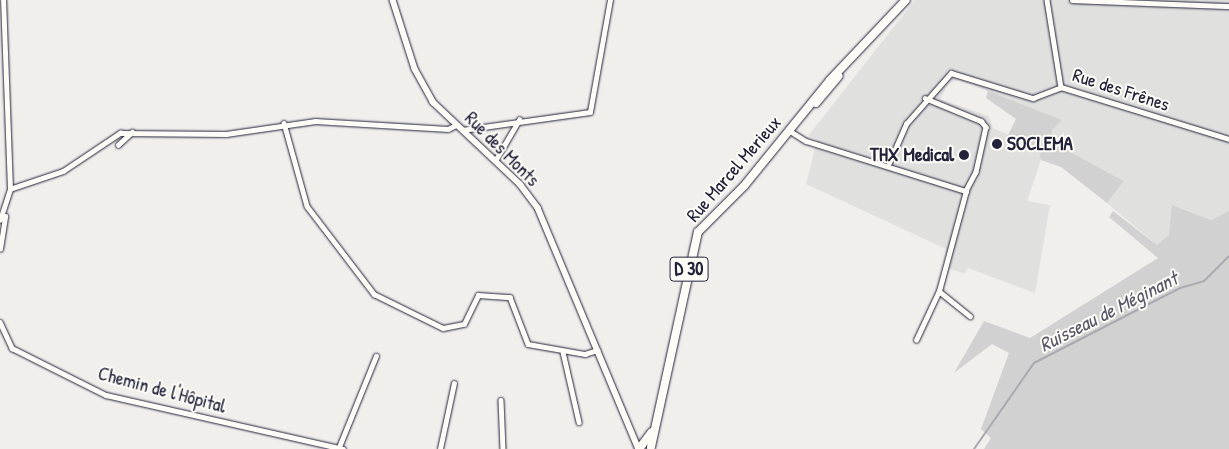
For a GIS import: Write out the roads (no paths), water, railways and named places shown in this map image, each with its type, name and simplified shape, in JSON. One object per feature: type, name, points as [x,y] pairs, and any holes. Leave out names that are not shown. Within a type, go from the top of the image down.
[{"type":"main road","name":"Rue Marcel Merieux","points":[[645,447],[653,430],[698,232],[906,0]]},
{"type":"street","points":[[0,249],[10,189],[3,0]]},
{"type":"street","name":"Rue des Monts","points":[[393,0],[415,69],[433,102],[495,161],[538,208],[633,436],[645,447]]},
{"type":"street","points":[[462,130],[519,120],[590,112],[610,0]]},
{"type":"street","name":"Rue des Frênes","points":[[1047,0],[1061,87],[1229,139]]},
{"type":"street","points":[[1072,0],[1229,6]]},
{"type":"street","points":[[889,164],[906,124],[925,98],[951,73],[1033,98],[1061,87]]},
{"type":"street","points":[[916,340],[940,291],[966,191],[976,172],[986,127],[981,121],[925,98]]},
{"type":"street","points":[[495,161],[519,120]]},
{"type":"street","points":[[10,189],[63,171],[113,136],[132,132],[226,134],[284,123],[448,129],[456,125]]},
{"type":"street","points":[[284,123],[307,206],[374,294],[443,328],[464,324],[478,295],[510,297],[528,344],[563,352],[585,354],[597,350]]},
{"type":"street","points":[[790,131],[806,141],[889,164],[966,191]]},
{"type":"street","points":[[118,146],[132,132]]},
{"type":"street","points":[[0,220],[5,214]]},
{"type":"street","points":[[940,291],[970,316]]},
{"type":"street","name":"Chemin de l'Hôpital","points":[[0,322],[12,348],[106,394],[341,448],[376,356]]},
{"type":"street","points":[[563,352],[579,422]]},
{"type":"street","points":[[440,449],[454,383]]},
{"type":"street","points":[[501,400],[503,449]]},
{"type":"waterway","name":"Ruisseau de Méginant","points":[[974,449],[1034,363],[1180,288],[1204,281],[1229,256]]},
{"type":"place","name":"SOCLEMA","points":[[997,144]]},
{"type":"place","name":"THX Medical","points":[[964,155]]}]
